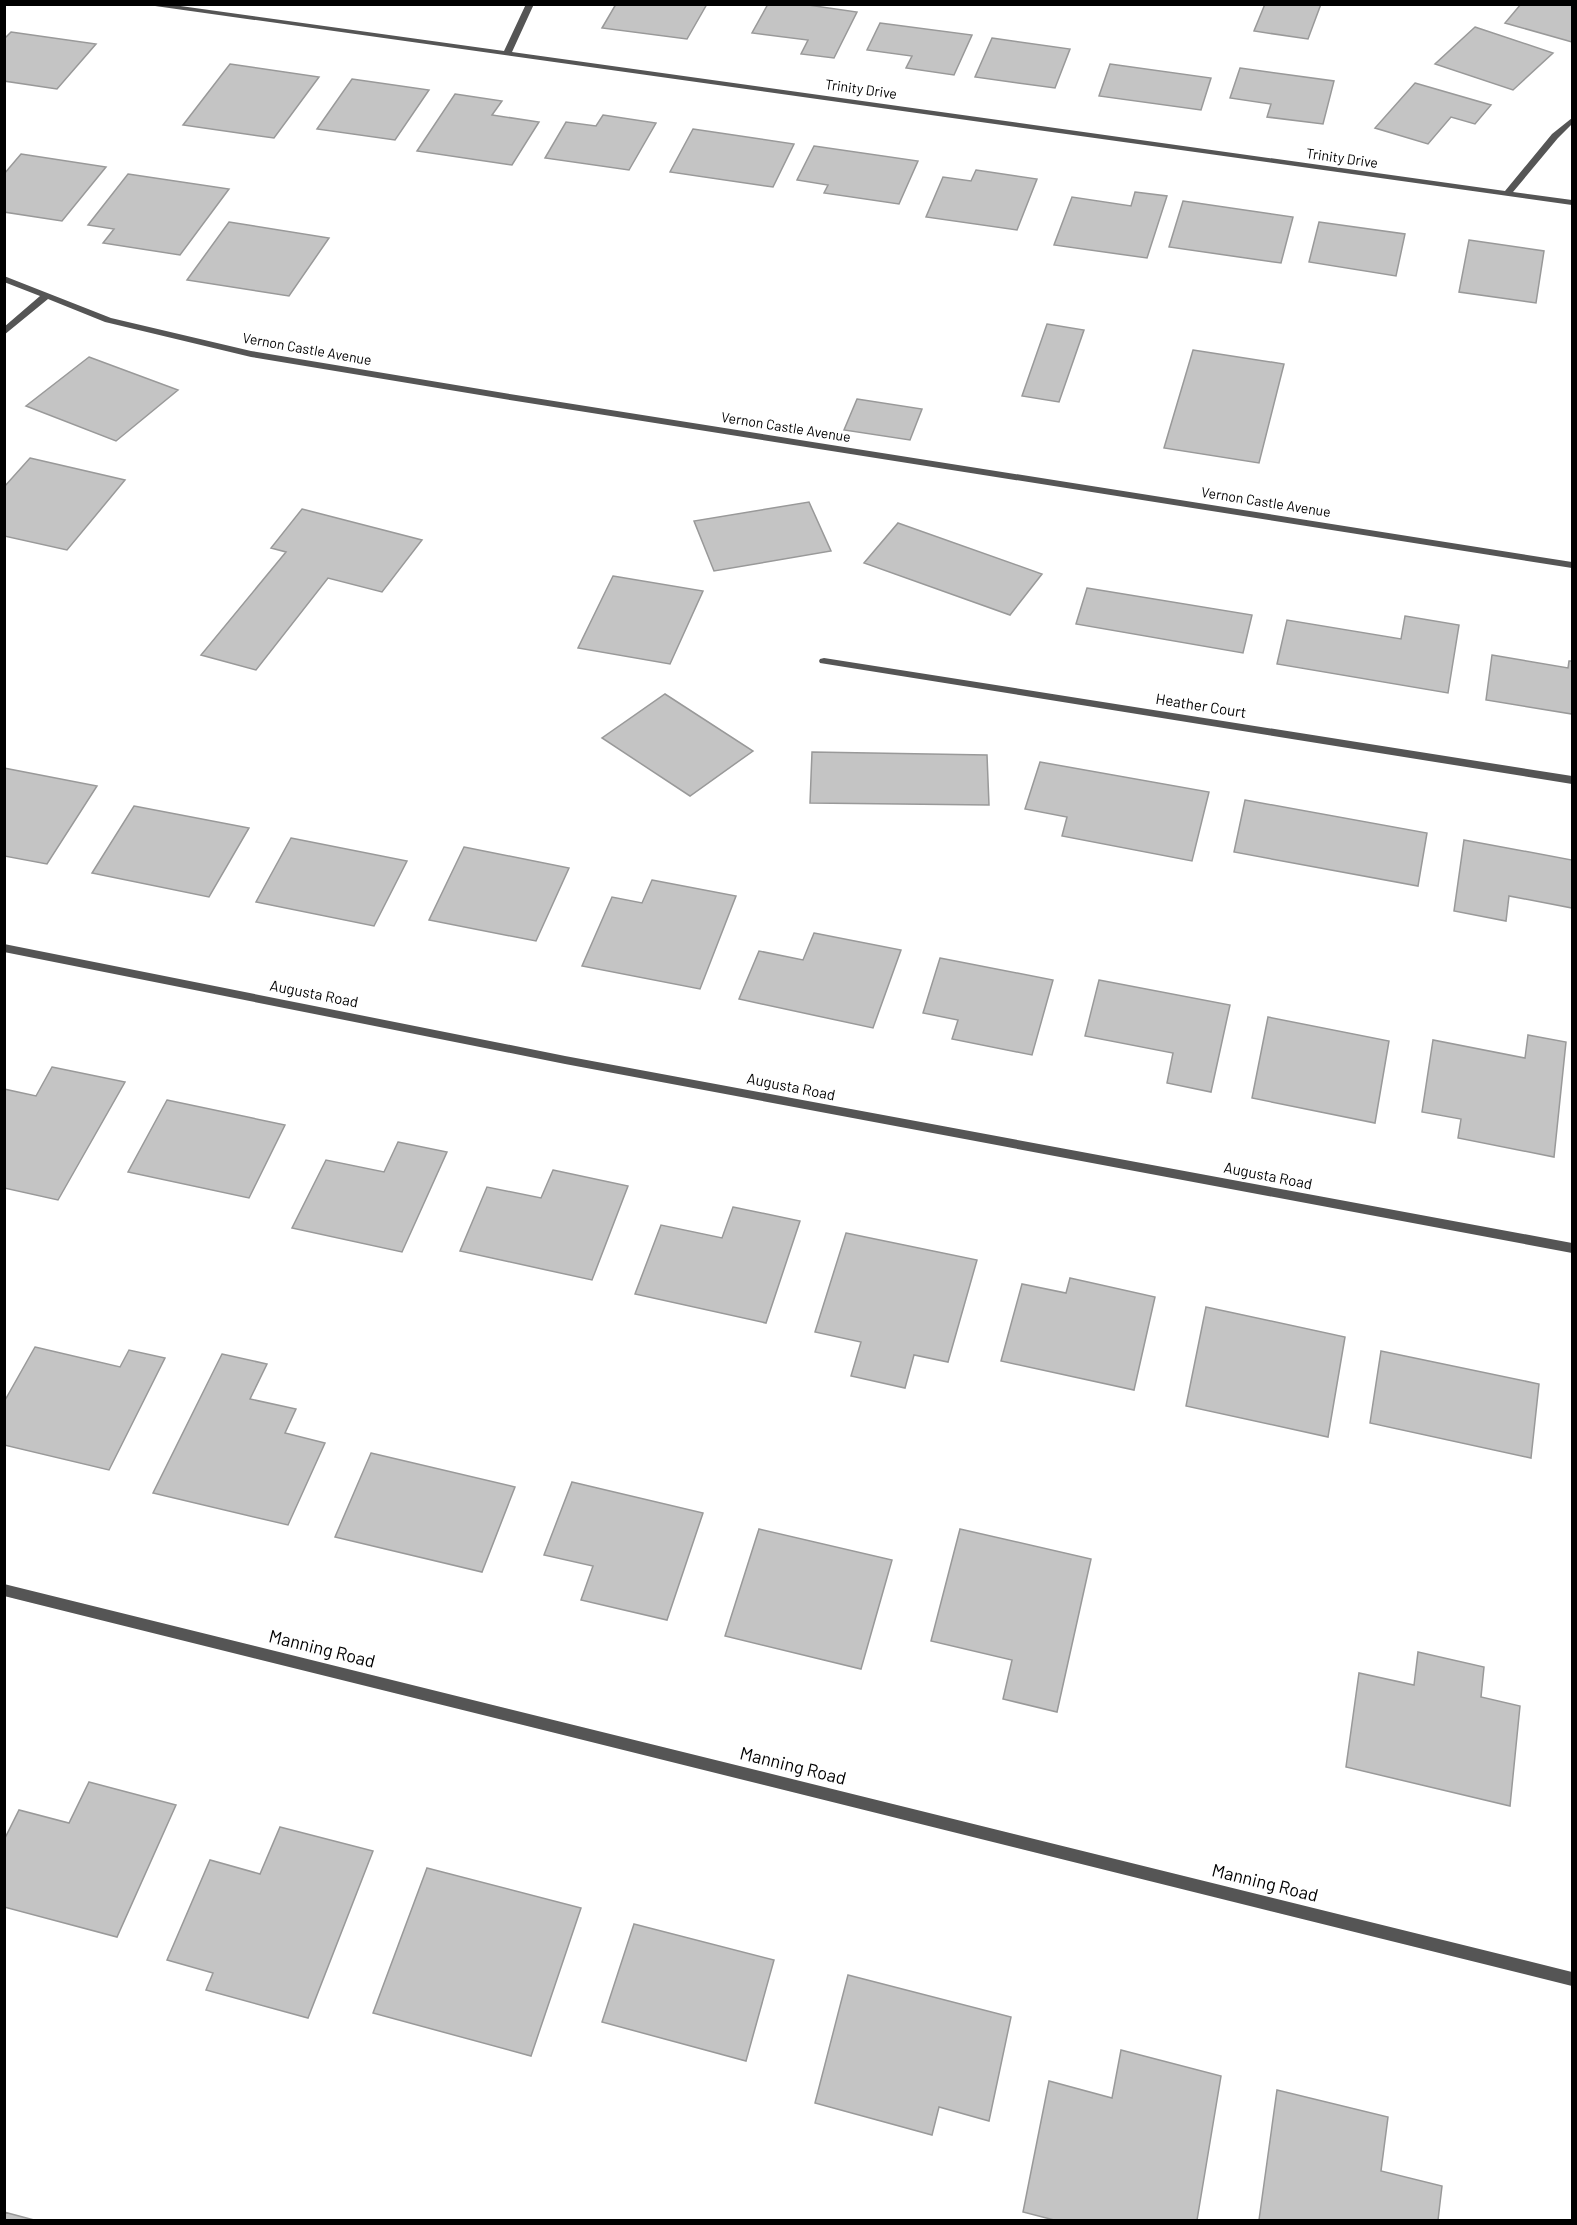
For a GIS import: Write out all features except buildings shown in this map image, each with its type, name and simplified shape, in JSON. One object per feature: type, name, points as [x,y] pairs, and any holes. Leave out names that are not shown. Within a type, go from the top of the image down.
[{"type":"street","name":"Trinity Drive","points":[[145,4],[1572,203]]},
{"type":"street","points":[[507,54],[530,4]]},
{"type":"street","points":[[1507,194],[1555,136],[1572,120]]},
{"type":"street","name":"Vernon Castle Avenue","points":[[4,279],[108,321],[251,354],[516,399],[1572,565]]},
{"type":"street","points":[[4,332],[46,296]]},
{"type":"street","name":"Heather Court","points":[[824,661],[1572,780]]},
{"type":"street","name":"Augusta Road","points":[[4,948],[589,1064],[1572,1248]]},
{"type":"street","name":"Manning Road","points":[[4,1590],[1572,1979]]}]
